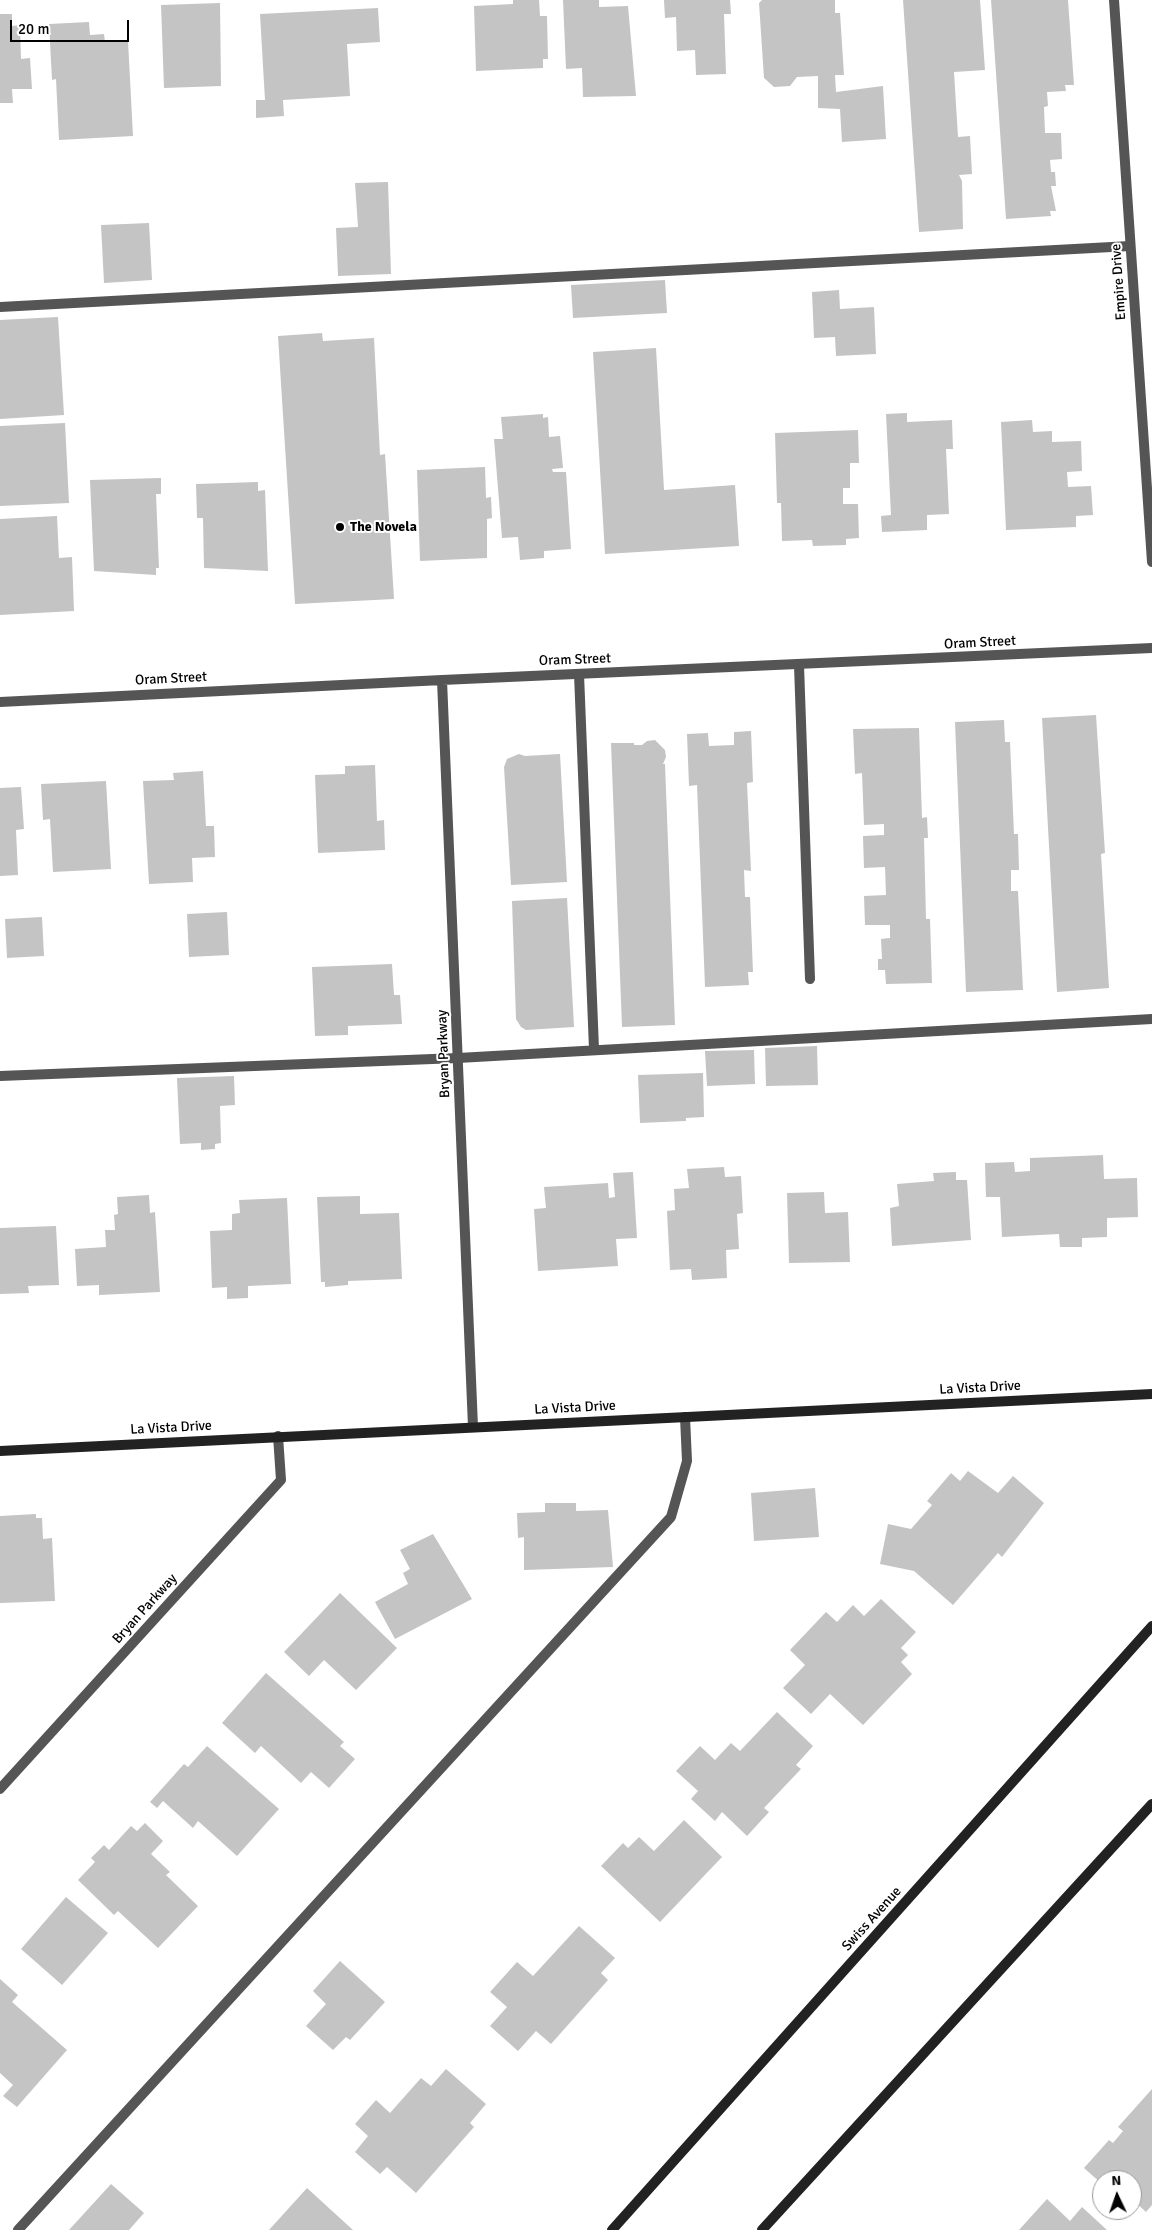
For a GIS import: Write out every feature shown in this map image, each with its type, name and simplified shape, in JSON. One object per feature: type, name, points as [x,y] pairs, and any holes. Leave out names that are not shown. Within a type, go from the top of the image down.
[{"type":"street","name":"Empire Drive","points":[[1114,0],[1152,562]]},
{"type":"street","points":[[0,307],[1130,246]]},
{"type":"street","name":"Oram Street","points":[[0,702],[1152,648]]},
{"type":"street","points":[[799,665],[810,979]]},
{"type":"street","points":[[580,674],[594,1049]]},
{"type":"street","name":"Bryan Parkway","points":[[442,680],[473,1427]]},
{"type":"street","points":[[0,1076],[458,1058],[1152,1019]]},
{"type":"street","name":"La Vista Drive","points":[[0,1451],[1152,1394]]},
{"type":"street","points":[[18,2230],[671,1517],[687,1461],[685,1417]]},
{"type":"street","name":"Bryan Parkway","points":[[0,1790],[281,1480],[278,1436]]},
{"type":"street","name":"Swiss Avenue","points":[[612,2230],[1152,1626]]},
{"type":"street","points":[[762,2230],[1152,1804]]},
{"type":"building","points":[[513,0],[539,0],[540,16],[547,16],[548,59],[543,59],[543,68],[476,71],[474,6],[513,4]]},
{"type":"building","points":[[563,0],[599,0],[599,7],[628,6],[636,96],[583,97],[582,68],[566,69]]},
{"type":"building","points":[[664,0],[730,0],[731,14],[724,14],[726,74],[696,75],[695,50],[677,51],[676,17],[665,18]]},
{"type":"building","points":[[762,0],[835,0],[835,13],[840,13],[844,75],[835,75],[836,92],[883,86],[886,139],[842,142],[840,109],[818,108],[818,76],[797,77],[790,86],[774,87],[764,78],[759,3]]},
{"type":"building","points":[[903,0],[980,0],[985,70],[954,72],[958,137],[970,136],[972,174],[959,175],[962,181],[963,229],[919,232]]},
{"type":"building","points":[[991,0],[1068,0],[1074,85],[1065,85],[1066,91],[1047,92],[1048,106],[1044,107],[1045,133],[1061,133],[1062,159],[1050,160],[1051,172],[1055,172],[1056,186],[1051,186],[1056,211],[1050,211],[1051,216],[1006,219]]},
{"type":"building","points":[[220,3],[221,86],[164,88],[161,5]]},
{"type":"building","points":[[378,8],[380,42],[347,44],[350,96],[283,100],[284,116],[256,118],[256,100],[265,100],[260,14]]},
{"type":"building","points":[[0,14],[12,14],[12,26],[20,25],[21,59],[30,58],[32,89],[12,89],[13,103],[0,103]]},
{"type":"building","points":[[89,22],[90,35],[104,34],[105,42],[128,41],[133,136],[59,140],[56,79],[52,80],[49,24]]},
{"type":"building","points":[[388,182],[391,274],[338,276],[336,228],[358,227],[355,183]]},
{"type":"building","points":[[149,223],[152,280],[104,283],[101,225]]},
{"type":"building","points":[[665,280],[667,313],[573,318],[571,285]]},
{"type":"building","points":[[839,290],[840,309],[874,307],[876,354],[836,356],[835,337],[814,338],[812,292]]},
{"type":"building","points":[[58,317],[64,415],[0,419],[0,320]]},
{"type":"building","name":"The Novela","points":[[322,333],[323,341],[374,338],[380,455],[385,454],[394,599],[295,604],[278,336]]},
{"type":"building","points":[[656,348],[664,490],[735,485],[739,546],[605,554],[593,352]]},
{"type":"building","points":[[907,413],[907,422],[952,420],[953,449],[946,449],[949,514],[927,515],[927,530],[882,532],[881,516],[891,515],[886,414]]},
{"type":"building","points":[[543,414],[543,418],[548,417],[549,437],[560,436],[563,468],[552,469],[553,472],[566,472],[571,549],[544,551],[544,558],[520,560],[518,537],[502,538],[494,439],[503,439],[501,417]]},
{"type":"building","points":[[1032,420],[1033,432],[1052,431],[1052,442],[1081,441],[1082,471],[1067,472],[1068,487],[1091,486],[1093,515],[1076,516],[1076,527],[1006,530],[1001,422]]},
{"type":"building","points":[[65,423],[69,503],[0,506],[0,426]]},
{"type":"building","points":[[858,430],[859,463],[850,463],[850,488],[843,488],[843,504],[858,504],[859,538],[846,539],[846,545],[813,546],[812,540],[782,541],[781,503],[777,503],[775,433]]},
{"type":"building","points":[[485,467],[486,498],[491,497],[492,518],[487,519],[487,558],[420,561],[417,470]]},
{"type":"building","points":[[161,478],[161,494],[156,494],[159,568],[156,568],[156,575],[94,571],[90,480]]},
{"type":"building","points":[[258,482],[258,491],[265,490],[268,571],[204,568],[203,518],[197,518],[196,484]]},
{"type":"building","points":[[57,516],[59,558],[72,557],[74,611],[0,615],[0,519]]},
{"type":"building","points":[[1096,715],[1105,853],[1101,854],[1109,988],[1057,992],[1042,718]]},
{"type":"building","points":[[1004,720],[1005,742],[1010,742],[1014,834],[1018,834],[1019,870],[1011,870],[1011,891],[1018,891],[1023,990],[966,992],[955,722]]},
{"type":"building","points":[[919,728],[922,818],[927,817],[928,838],[924,838],[926,919],[930,919],[932,983],[886,984],[885,970],[878,970],[878,959],[882,959],[881,939],[890,938],[890,925],[865,925],[864,896],[886,895],[885,867],[864,868],[863,836],[884,835],[884,824],[864,825],[862,773],[855,774],[853,729]]},
{"type":"building","points":[[751,731],[753,782],[747,783],[751,871],[744,870],[745,897],[750,897],[753,972],[748,972],[749,985],[705,987],[697,785],[689,786],[687,734],[708,733],[709,746],[734,745],[734,732]]},
{"type":"building","points":[[655,740],[665,750],[666,757],[663,764],[665,764],[675,1025],[622,1027],[611,743],[642,745],[647,741]]},
{"type":"building","points":[[519,754],[525,756],[560,754],[567,882],[511,885],[504,767],[507,759]]},
{"type":"building","points":[[375,765],[377,821],[384,820],[385,850],[318,853],[315,775],[345,774],[345,766]]},
{"type":"building","points":[[203,771],[206,826],[214,826],[215,857],[192,858],[193,882],[149,884],[143,781],[174,780],[173,773]]},
{"type":"building","points":[[106,781],[111,869],[53,872],[50,819],[43,820],[41,784]]},
{"type":"building","points":[[21,787],[24,829],[16,830],[18,875],[0,876],[0,788]]},
{"type":"building","points":[[567,898],[574,1027],[526,1030],[521,1027],[516,1019],[512,901]]},
{"type":"building","points":[[227,912],[229,955],[189,957],[187,914]]},
{"type":"building","points":[[42,917],[44,956],[7,958],[5,919]]},
{"type":"building","points":[[392,964],[394,995],[400,995],[402,1024],[348,1026],[348,1035],[315,1036],[312,967]]},
{"type":"building","points":[[817,1046],[818,1085],[766,1086],[765,1048]]},
{"type":"building","points":[[754,1050],[755,1084],[707,1086],[705,1051]]},
{"type":"building","points":[[703,1073],[704,1117],[686,1118],[686,1121],[640,1123],[638,1075]]},
{"type":"building","points":[[234,1076],[235,1105],[220,1106],[221,1143],[215,1144],[215,1149],[201,1150],[201,1143],[180,1144],[177,1078]]},
{"type":"building","points":[[1103,1155],[1104,1179],[1137,1178],[1138,1217],[1107,1218],[1107,1237],[1082,1238],[1082,1247],[1060,1247],[1059,1234],[1002,1237],[1000,1197],[986,1197],[985,1163],[1014,1162],[1015,1172],[1030,1171],[1030,1158]]},
{"type":"building","points":[[724,1167],[725,1177],[741,1176],[743,1213],[737,1214],[739,1249],[726,1250],[727,1278],[692,1280],[691,1269],[670,1270],[667,1211],[675,1210],[674,1189],[689,1188],[687,1169]]},
{"type":"building","points":[[633,1172],[637,1238],[616,1239],[618,1266],[538,1271],[534,1209],[546,1208],[544,1187],[608,1183],[609,1198],[615,1197],[613,1173]]},
{"type":"building","points":[[956,1172],[956,1180],[967,1180],[971,1240],[892,1246],[890,1208],[899,1206],[897,1184],[934,1181],[933,1173]]},
{"type":"building","points":[[824,1192],[825,1213],[848,1212],[850,1262],[789,1263],[787,1193]]},
{"type":"building","points":[[149,1195],[150,1213],[155,1212],[160,1292],[99,1295],[99,1285],[77,1286],[75,1249],[106,1247],[105,1230],[115,1230],[114,1215],[118,1214],[117,1197]]},
{"type":"building","points":[[360,1196],[360,1214],[399,1213],[402,1279],[348,1281],[348,1285],[325,1287],[325,1282],[321,1282],[317,1197]]},
{"type":"building","points":[[287,1198],[291,1284],[248,1286],[248,1298],[227,1299],[227,1287],[212,1288],[210,1231],[232,1230],[232,1214],[240,1213],[239,1200]]},
{"type":"building","points":[[56,1226],[59,1285],[28,1286],[29,1293],[0,1294],[0,1228]]},
{"type":"building","points":[[968,1471],[998,1493],[1013,1476],[1044,1503],[1002,1557],[998,1553],[953,1605],[914,1571],[880,1564],[888,1524],[911,1529],[932,1505],[927,1501],[951,1473],[960,1481]]},
{"type":"building","points":[[815,1488],[819,1537],[754,1541],[751,1493]]},
{"type":"building","points":[[545,1503],[576,1503],[576,1511],[608,1510],[613,1567],[524,1570],[524,1537],[518,1538],[517,1513],[545,1512]]},
{"type":"building","points":[[36,1514],[36,1518],[42,1518],[43,1539],[52,1538],[55,1601],[0,1603],[0,1516]]},
{"type":"building","points":[[433,1534],[472,1599],[395,1639],[375,1602],[408,1584],[403,1573],[410,1569],[400,1550]]},
{"type":"building","points":[[340,1593],[397,1648],[356,1690],[324,1660],[309,1676],[284,1652]]},
{"type":"building","points":[[881,1599],[916,1632],[901,1648],[908,1655],[901,1662],[912,1674],[863,1725],[830,1694],[811,1714],[783,1688],[805,1665],[790,1650],[826,1612],[837,1622],[853,1605],[864,1616]]},
{"type":"building","points":[[266,1673],[344,1742],[340,1746],[355,1759],[329,1788],[311,1772],[301,1783],[261,1746],[255,1753],[222,1723]]},
{"type":"building","points":[[777,1712],[813,1746],[796,1765],[801,1769],[764,1808],[769,1812],[747,1836],[722,1812],[715,1821],[691,1799],[698,1791],[676,1771],[700,1746],[715,1760],[731,1743],[740,1751]]},
{"type":"building","points":[[207,1746],[279,1809],[237,1856],[198,1821],[193,1828],[163,1801],[157,1808],[150,1802],[184,1764],[188,1767]]},
{"type":"building","points":[[684,1820],[722,1857],[660,1922],[601,1866],[623,1843],[628,1848],[639,1837],[654,1851]]},
{"type":"building","points":[[145,1823],[163,1841],[151,1854],[170,1872],[166,1875],[198,1906],[158,1948],[118,1911],[114,1915],[78,1880],[95,1862],[91,1858],[104,1845],[109,1850],[131,1826],[137,1831]]},
{"type":"building","points":[[66,1897],[108,1933],[62,1985],[21,1949]]},
{"type":"building","points":[[579,1926],[615,1958],[601,1973],[608,1980],[551,2044],[536,2031],[518,2051],[490,2026],[507,2007],[490,1992],[517,1962],[533,1976]]},
{"type":"building","points":[[340,1961],[385,2002],[350,2040],[346,2037],[333,2050],[306,2026],[326,2004],[313,1991]]},
{"type":"building","points":[[0,1979],[18,1995],[12,2002],[67,2050],[17,2107],[3,2096],[13,2085],[0,2073]]},
{"type":"building","points":[[446,2069],[486,2104],[470,2123],[474,2127],[416,2193],[387,2167],[380,2174],[355,2152],[368,2136],[355,2124],[376,2100],[390,2113],[421,2078],[431,2086]]},
{"type":"building","points":[[1152,2089],[1152,2205],[1146,2212],[1142,2208],[1142,2170],[1092,2170],[1092,2175],[1084,2168],[1109,2140],[1113,2143],[1123,2131],[1118,2127]]},
{"type":"building","points":[[111,2184],[144,2213],[129,2230],[69,2230]]},
{"type":"building","points":[[307,2188],[353,2230],[269,2230]]},
{"type":"building","points":[[1047,2199],[1070,2221],[1082,2207],[1092,2216],[1092,2220],[1096,2220],[1107,2230],[1019,2230]]},
{"type":"place","name":"The Novela","points":[[340,527]]}]
